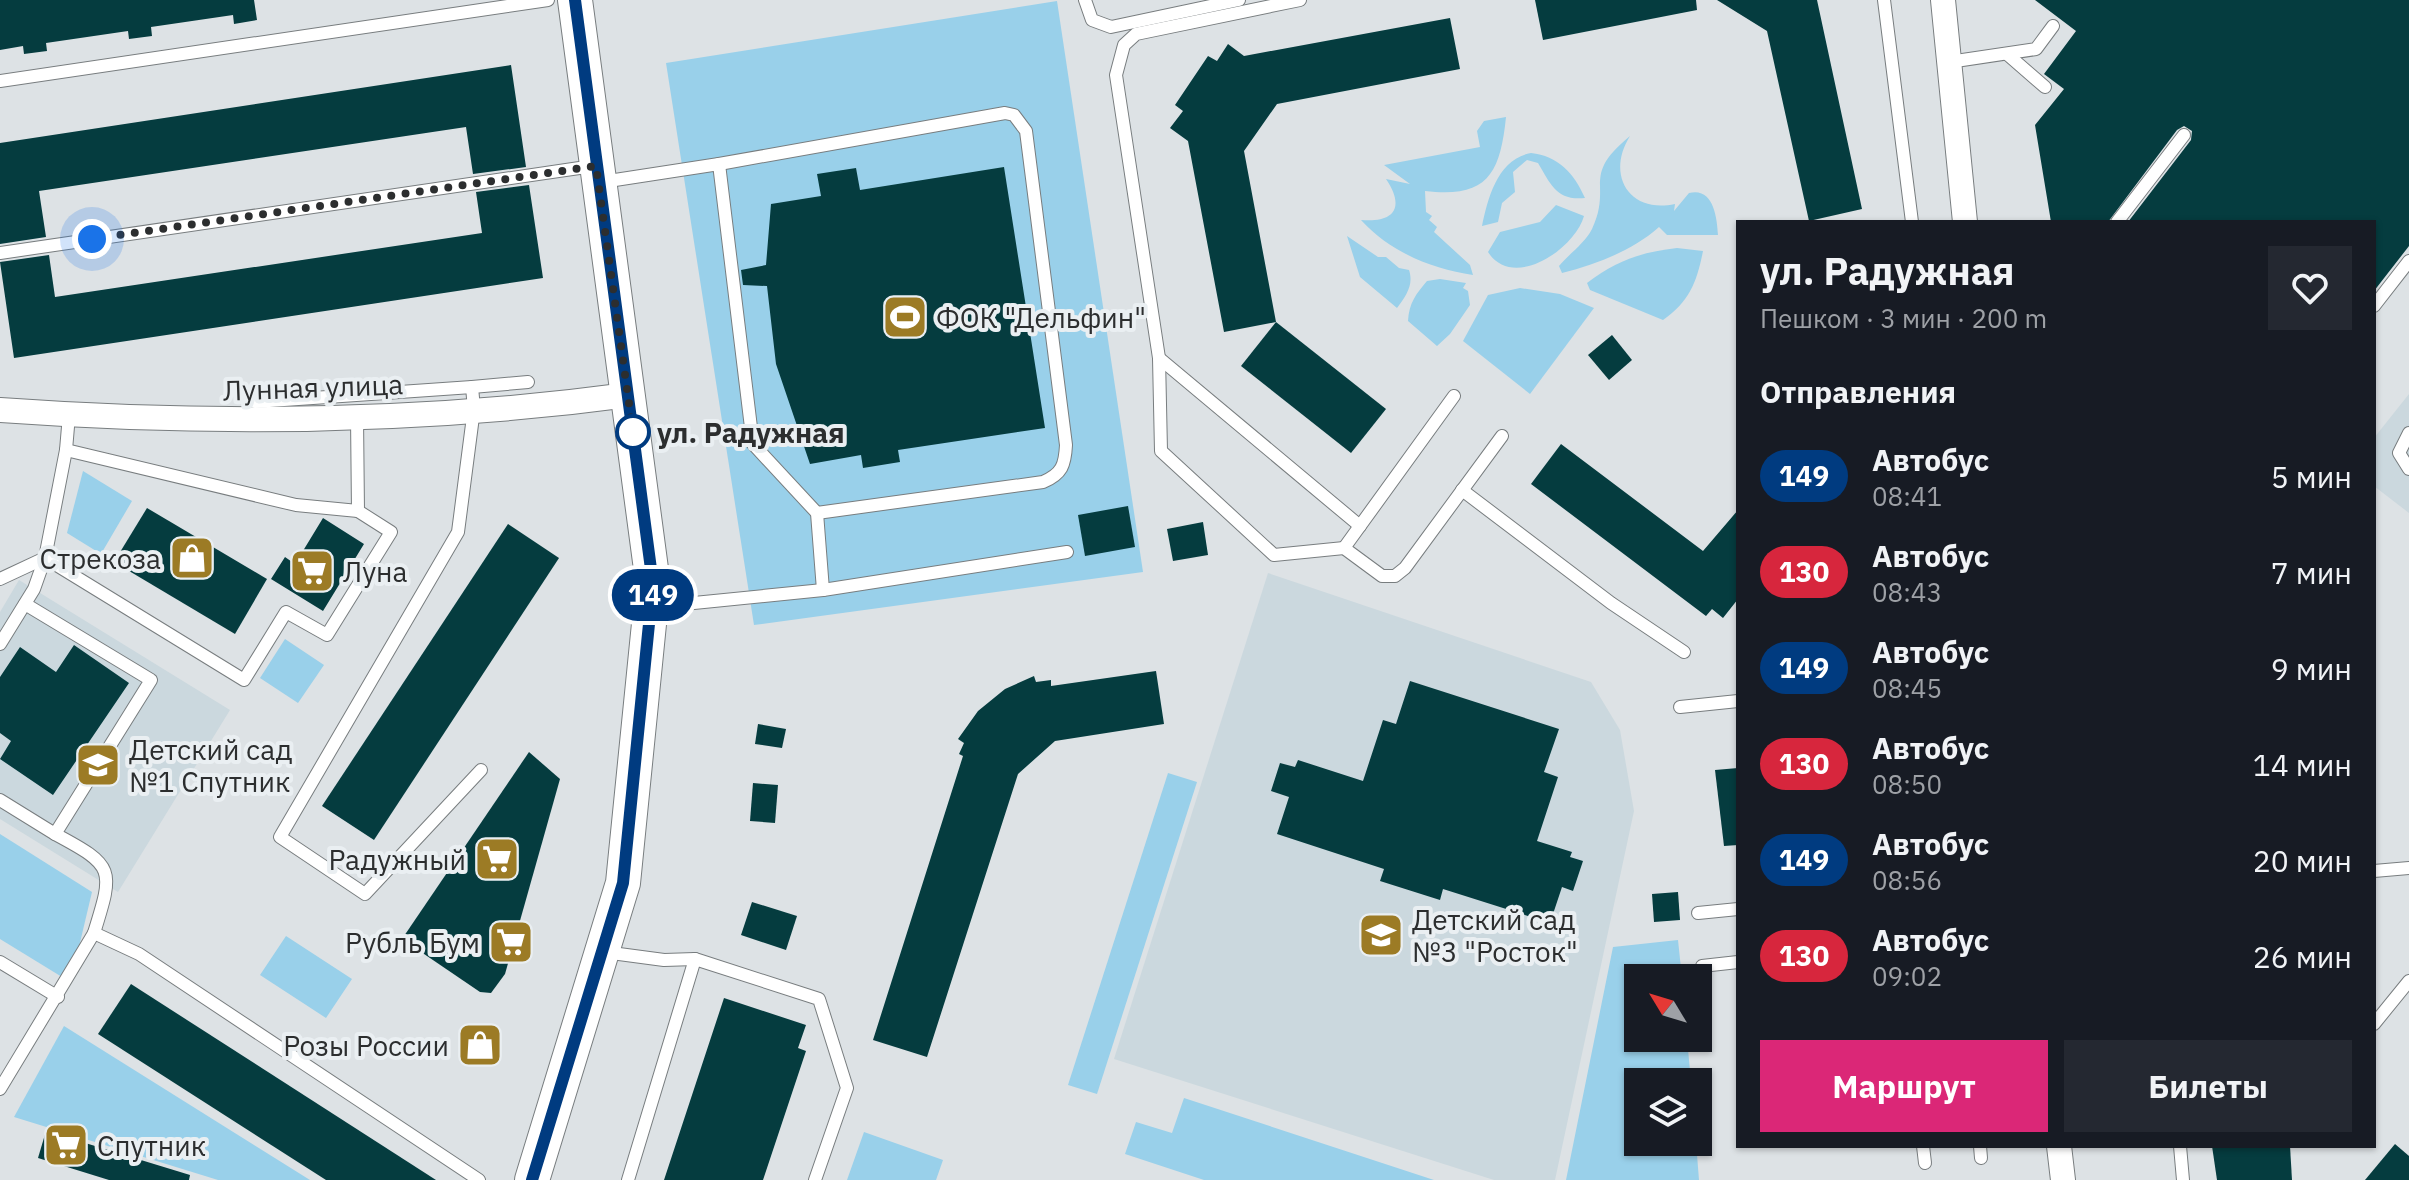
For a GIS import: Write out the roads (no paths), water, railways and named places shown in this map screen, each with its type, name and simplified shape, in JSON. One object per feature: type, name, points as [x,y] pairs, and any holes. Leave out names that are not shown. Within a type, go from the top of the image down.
[{"type":"main road","points":[[532,1180],[623,883],[653,584],[575,0]]},
{"type":"street","points":[[1943,0],[1965,220]]},
{"type":"street","name":"Лунная улица","points":[[0,410],[201,421],[357,417],[473,398],[628,395]]},
{"type":"street","points":[[2059,1148],[2063,1180]]},
{"type":"lane","points":[[0,81],[548,0]]},
{"type":"lane","points":[[1085,0],[1092,20],[1111,27],[1239,0]]},
{"type":"lane","points":[[1300,0],[1136,34],[1124,45],[1117,60],[1116,75],[1159,358],[1161,451],[1274,555],[1344,548],[1382,576],[1395,576],[1405,568],[1502,436]]},
{"type":"lane","points":[[1884,0],[1912,220]]},
{"type":"lane","points":[[1949,62],[2036,49],[2053,26]]},
{"type":"lane","points":[[2007,54],[2045,87]]},
{"type":"lane","points":[[0,253],[598,174],[719,164],[1005,113],[1014,115],[1026,131],[1066,445],[1065,464],[1056,476],[1043,482],[817,513]]},
{"type":"lane","points":[[2119,220],[2184,135]]},
{"type":"lane","points":[[719,164],[753,444],[817,513],[823,590]]},
{"type":"lane","points":[[2376,303],[2409,261]]},
{"type":"lane","points":[[1159,358],[1360,526]]},
{"type":"lane","points":[[255,402],[473,398],[528,382]]},
{"type":"lane","points":[[1344,548],[1454,396]]},
{"type":"lane","points":[[473,398],[458,532],[280,837],[365,894],[481,770]]},
{"type":"lane","points":[[0,644],[25,604],[45,558],[66,450],[69,415]]},
{"type":"lane","points":[[357,417],[358,511]]},
{"type":"lane","points":[[2409,433],[2399,453],[2409,469]]},
{"type":"lane","points":[[45,558],[244,680],[286,612],[327,635],[391,532],[358,511],[296,505],[66,450]]},
{"type":"lane","points":[[1462,490],[1611,603],[1684,652]]},
{"type":"lane","points":[[652,601],[684,604],[823,590],[1067,552]]},
{"type":"lane","points":[[0,579],[45,558]]},
{"type":"lane","points":[[25,604],[151,680],[55,834]]},
{"type":"lane","points":[[1680,707],[1736,701]]},
{"type":"lane","points":[[0,800],[97,857],[109,886],[94,933],[0,1089]]},
{"type":"lane","points":[[2376,871],[2409,868]]},
{"type":"lane","points":[[1698,913],[1736,909]]},
{"type":"lane","points":[[94,933],[139,954],[479,1180]]},
{"type":"lane","points":[[602,952],[664,960],[695,959],[819,999],[847,1088],[815,1180]]},
{"type":"lane","points":[[628,1180],[695,959]]},
{"type":"lane","points":[[0,962],[58,997]]},
{"type":"lane","points":[[1712,965],[1736,962]]},
{"type":"lane","points":[[2376,1022],[2409,981]]},
{"type":"lane","points":[[1923,1148],[1925,1163]]},
{"type":"lane","points":[[2180,1148],[2183,1180]]},
{"type":"place","name":"ФОК \"Дельфин\"","points":[[905,317]]},
{"type":"place","name":"ул. Радужная","points":[[633,432]]},
{"type":"place","name":"Стрекоза","points":[[192,558]]},
{"type":"place","name":"Луна","points":[[312,571]]},
{"type":"place","name":"Детский сад №1 Спутник","points":[[98,765]]},
{"type":"place","name":"Радужный","points":[[497,859]]},
{"type":"place","name":"Детский сад №3 \"Росток\"","points":[[1381,935]]},
{"type":"place","name":"Рубль Бум","points":[[511,942]]},
{"type":"place","name":"Розы России","points":[[480,1045]]},
{"type":"place","name":"Спутник","points":[[66,1145]]}]
